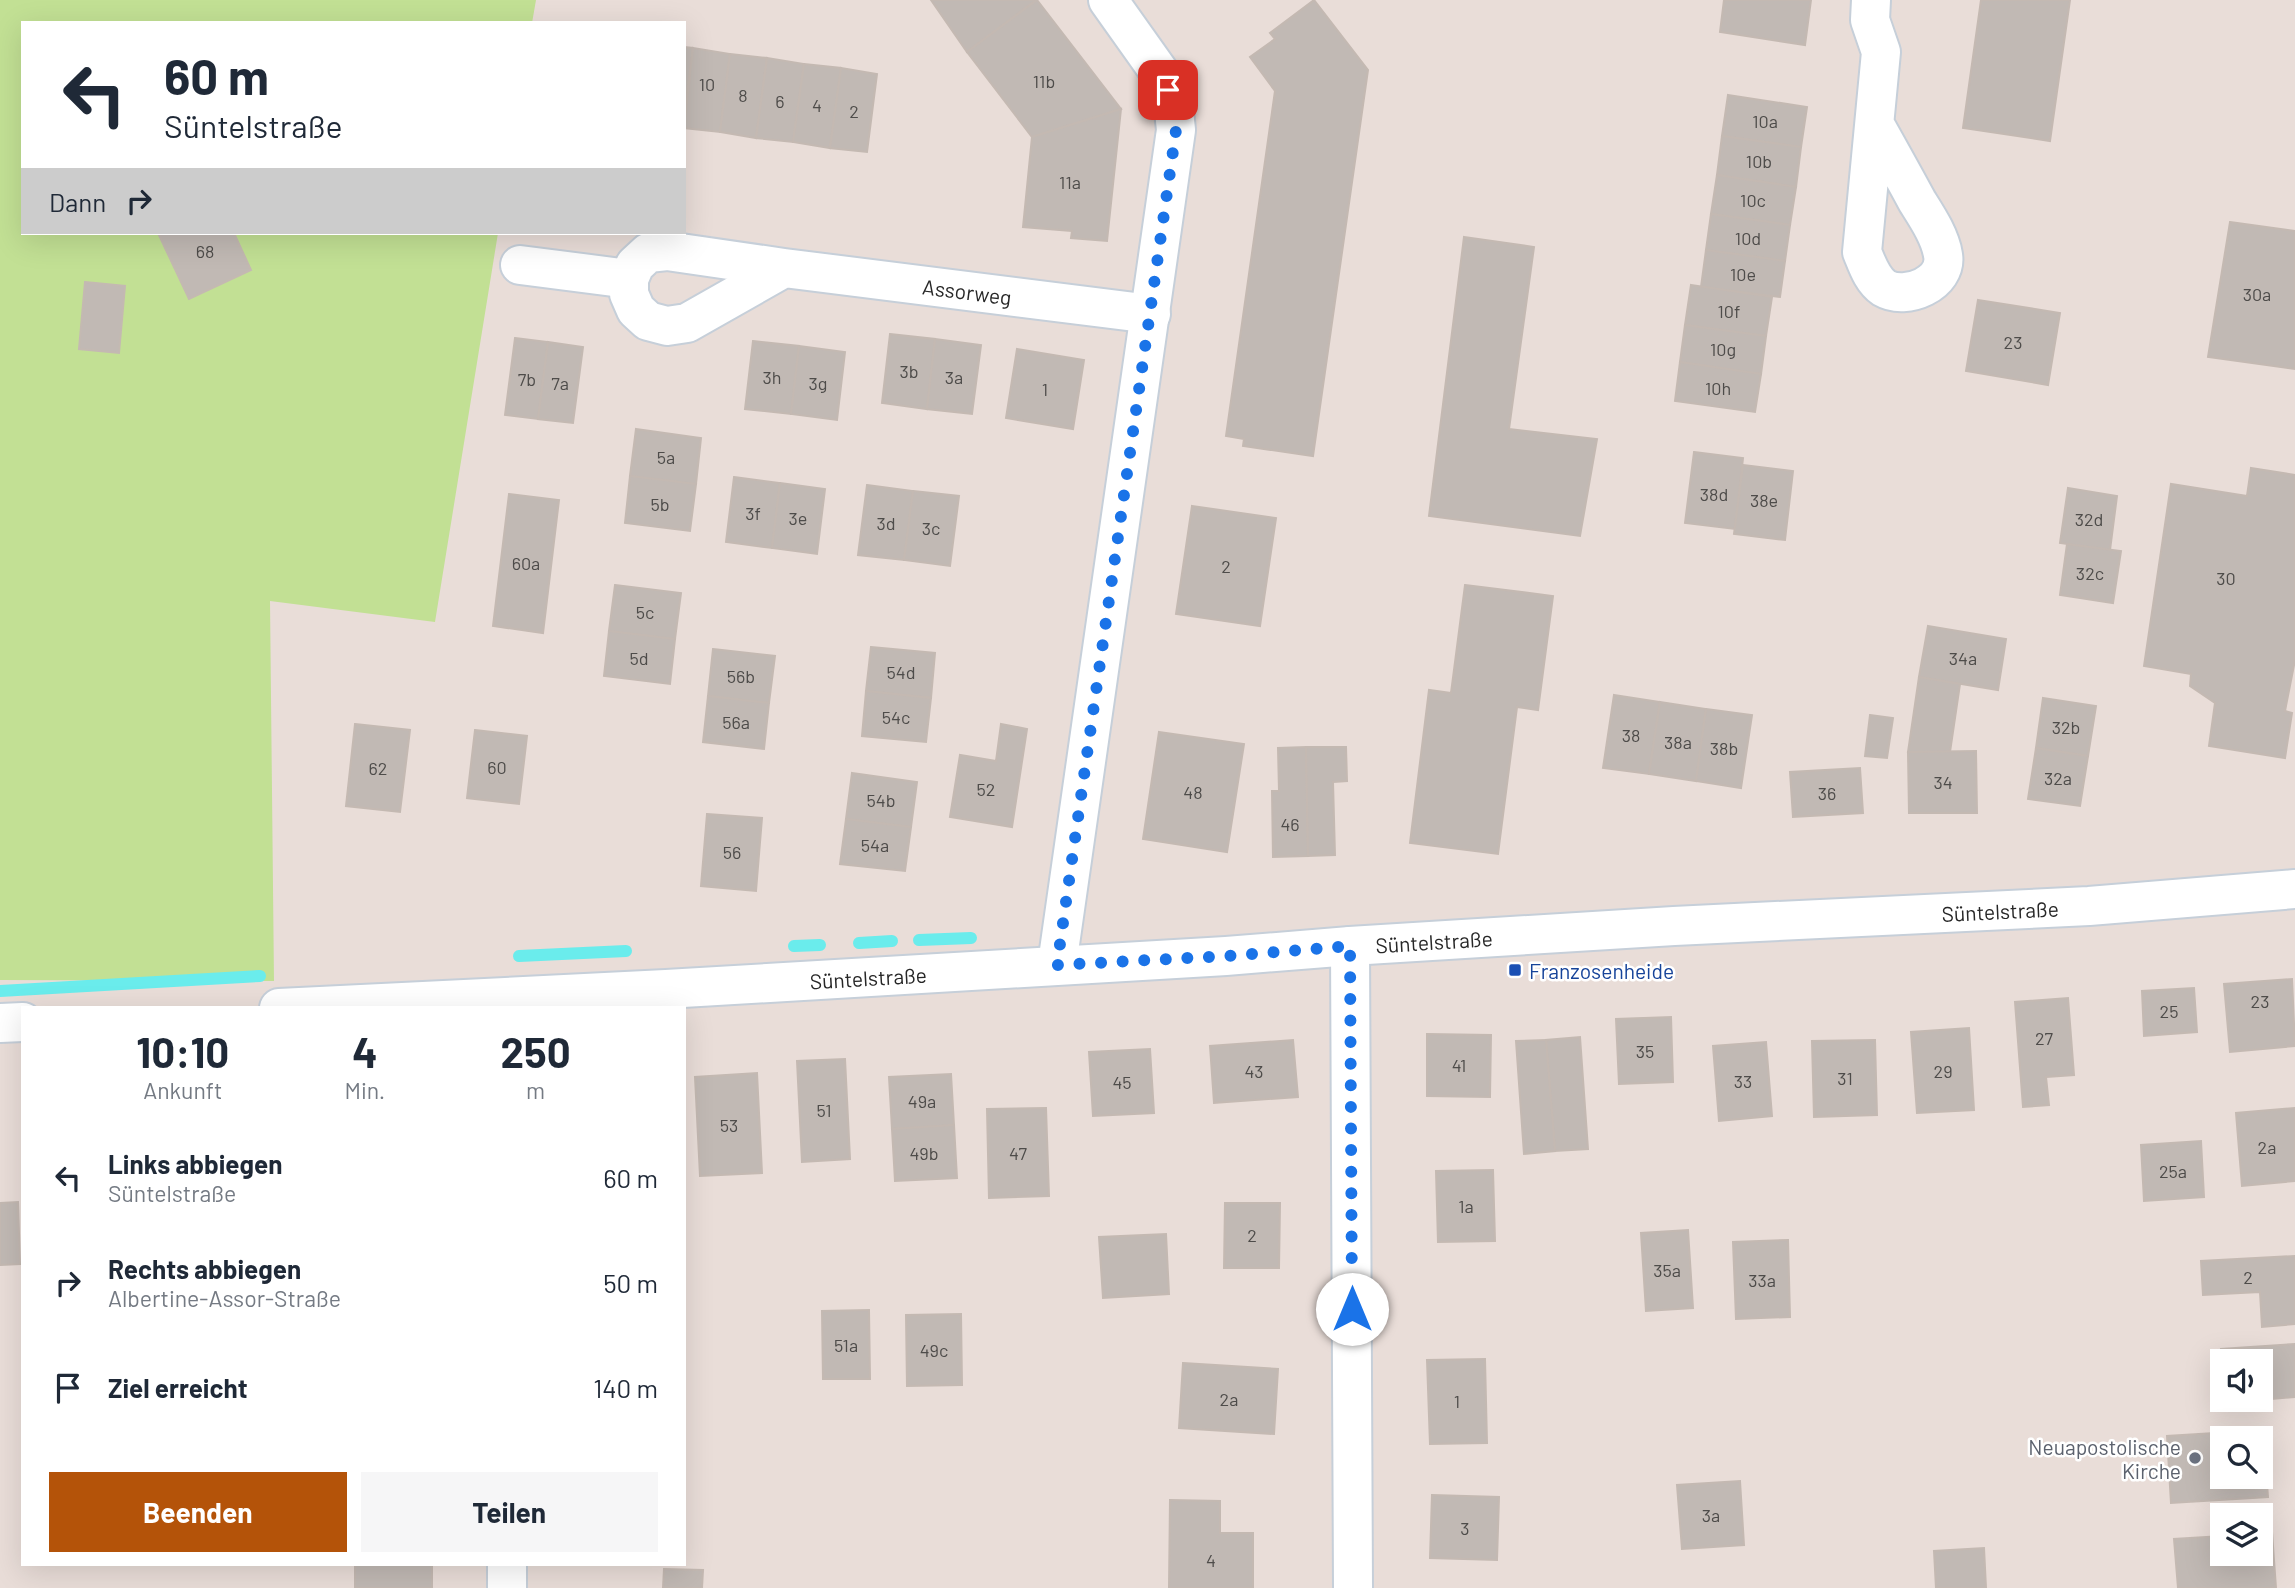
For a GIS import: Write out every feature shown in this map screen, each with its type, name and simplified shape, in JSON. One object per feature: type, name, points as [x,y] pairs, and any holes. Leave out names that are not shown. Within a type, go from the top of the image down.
[{"type":"street","points":[[1057,965],[1176,130],[1173,101],[1162,76],[1108,0]]},
{"type":"street","points":[[1871,0],[1870,20],[1881,52],[1875,125]]},
{"type":"street","name":"Assorweg","points":[[629,279],[635,265],[648,253],[667,251],[1151,314]]},
{"type":"street","points":[[520,265],[629,279],[629,294],[636,310],[648,321],[667,326],[687,323],[784,268]]},
{"type":"street","name":"Süntelstraße","points":[[355,1006],[507,1002],[1660,927],[2089,906],[2295,889]]},
{"type":"street","points":[[1350,946],[1353,1588]]},
{"type":"street","points":[[0,1023],[21,1021]]},
{"type":"street","points":[[507,1566],[507,1588]]},
{"type":"green space","points":[[0,0],[536,0],[532,21],[21,21],[21,235],[498,235],[435,622],[270,601],[274,981],[0,980]]},
{"type":"building","points":[[931,0],[1036,0],[967,52]]},
{"type":"building","points":[[1037,0],[1121,109],[1032,137],[967,52]]},
{"type":"building","points":[[1314,0],[1368,70],[1313,456],[1243,446],[1244,439],[1226,436],[1275,91],[1250,57],[1275,39],[1270,33]]},
{"type":"building","points":[[1724,0],[1811,0],[1805,45],[1720,32]]},
{"type":"building","points":[[1981,0],[2070,0],[2050,141],[1963,128]]},
{"type":"building","points":[[686,47],[693,48],[686,100]]},
{"type":"building","points":[[693,48],[730,54],[720,132],[686,128]]},
{"type":"building","points":[[730,54],[767,58],[756,138],[720,132]]},
{"type":"building","points":[[767,58],[804,64],[793,142],[756,138]]},
{"type":"building","points":[[804,64],[841,68],[830,148],[793,142]]},
{"type":"building","points":[[841,68],[877,74],[867,152],[830,148]]},
{"type":"building","points":[[1728,95],[1807,107],[1801,147],[1722,136]]},
{"type":"building","points":[[1121,109],[1107,241],[1071,238],[1072,231],[1023,227],[1032,137]]},
{"type":"building","points":[[1722,136],[1801,147],[1796,187],[1717,175]]},
{"type":"building","points":[[1717,175],[1796,187],[1790,225],[1711,214]]},
{"type":"building","points":[[1711,214],[1790,225],[1785,261],[1706,250]]},
{"type":"building","points":[[2230,222],[2295,231],[2295,369],[2208,357]]},
{"type":"building","points":[[159,235],[235,235],[251,270],[189,299]]},
{"type":"building","points":[[1464,237],[1534,247],[1509,429],[1597,439],[1580,536],[1429,516]]},
{"type":"building","points":[[1706,250],[1785,261],[1780,297],[1701,287]]},
{"type":"building","points":[[85,282],[125,286],[119,353],[79,349]]},
{"type":"building","points":[[1691,285],[1772,297],[1766,336],[1685,325]]},
{"type":"building","points":[[1978,300],[2060,313],[2048,385],[1966,371]]},
{"type":"building","points":[[1685,325],[1766,336],[1761,374],[1680,362]]},
{"type":"building","points":[[890,334],[935,339],[927,409],[882,403]]},
{"type":"building","points":[[515,338],[548,342],[538,419],[505,415]]},
{"type":"building","points":[[935,339],[981,345],[972,414],[927,409]]},
{"type":"building","points":[[753,341],[799,346],[791,414],[745,409]]},
{"type":"building","points":[[548,342],[583,347],[573,423],[538,419]]},
{"type":"building","points":[[799,346],[845,352],[837,420],[791,414]]},
{"type":"building","points":[[1017,349],[1084,360],[1073,429],[1006,418]]},
{"type":"building","points":[[1680,362],[1761,374],[1755,412],[1675,401]]},
{"type":"building","points":[[636,429],[701,438],[696,484],[630,476]]},
{"type":"building","points":[[1694,452],[1743,458],[1735,529],[1685,523]]},
{"type":"building","points":[[1743,465],[1793,471],[1785,540],[1734,534]]},
{"type":"building","points":[[2251,468],[2295,475],[2295,660],[2285,711],[2292,713],[2285,758],[2209,746],[2215,703],[2190,686],[2191,674],[2144,666],[2171,484],[2247,496]]},
{"type":"building","points":[[630,476],[696,484],[690,531],[625,523]]},
{"type":"building","points":[[734,477],[780,483],[772,548],[726,542]]},
{"type":"building","points":[[780,483],[825,489],[817,554],[772,548]]},
{"type":"building","points":[[867,485],[913,491],[904,560],[858,555]]},
{"type":"building","points":[[2068,488],[2117,496],[2110,550],[2060,543]]},
{"type":"building","points":[[913,491],[959,496],[950,566],[904,560]]},
{"type":"building","points":[[509,494],[559,500],[543,633],[493,626]]},
{"type":"building","points":[[1192,506],[1276,518],[1260,626],[1176,614]]},
{"type":"building","points":[[2067,544],[2121,551],[2113,603],[2060,595]]},
{"type":"building","points":[[615,585],[681,593],[675,639],[609,631]]},
{"type":"building","points":[[1465,585],[1553,596],[1538,710],[1517,707],[1498,854],[1410,843],[1429,690],[1451,693]]},
{"type":"building","points":[[1928,626],[2006,639],[1998,690],[1919,677]]},
{"type":"building","points":[[609,631],[675,639],[670,684],[604,676]]},
{"type":"building","points":[[871,647],[935,653],[931,698],[866,691]]},
{"type":"building","points":[[713,649],[775,656],[769,703],[708,696]]},
{"type":"building","points":[[1919,677],[1960,684],[1950,752],[1908,752]]},
{"type":"building","points":[[866,691],[931,698],[926,742],[862,736]]},
{"type":"building","points":[[1614,695],[1660,702],[1649,774],[1603,768]]},
{"type":"building","points":[[708,696],[769,703],[764,749],[703,742]]},
{"type":"building","points":[[2043,698],[2096,706],[2088,756],[2036,748]]},
{"type":"building","points":[[1660,702],[1706,709],[1696,781],[1649,774]]},
{"type":"building","points":[[1706,709],[1752,715],[1741,788],[1696,781]]},
{"type":"building","points":[[1870,715],[1893,718],[1887,758],[1865,756]]},
{"type":"building","points":[[355,724],[410,730],[400,812],[346,806]]},
{"type":"building","points":[[1001,724],[1027,729],[1012,827],[950,817],[960,755],[996,761]]},
{"type":"building","points":[[475,730],[527,736],[519,804],[467,798]]},
{"type":"building","points":[[1159,732],[1244,744],[1227,852],[1143,839]]},
{"type":"building","points":[[1306,747],[1308,856],[1273,857],[1272,791],[1279,791],[1278,748]]},
{"type":"building","points":[[1306,747],[1346,747],[1347,781],[1333,782],[1335,855],[1308,856]]},
{"type":"building","points":[[2036,748],[2088,756],[2080,806],[2028,799]]},
{"type":"building","points":[[1976,751],[1977,813],[1909,813],[1908,752]]},
{"type":"building","points":[[1860,768],[1863,813],[1793,817],[1790,772]]},
{"type":"building","points":[[852,773],[917,782],[911,827],[846,819]]},
{"type":"building","points":[[707,814],[762,818],[756,891],[701,886]]},
{"type":"building","points":[[846,819],[911,827],[905,871],[840,864]]},
{"type":"building","points":[[2292,979],[2295,1046],[2230,1052],[2224,984]]},
{"type":"building","points":[[2194,988],[2197,1032],[2144,1036],[2142,991]]},
{"type":"building","points":[[2068,998],[2074,1075],[2046,1077],[2049,1105],[2023,1107],[2015,1002]]},
{"type":"building","points":[[1671,1017],[1673,1082],[1619,1084],[1616,1019]]},
{"type":"building","points":[[1969,1028],[1974,1110],[1917,1113],[1911,1032]]},
{"type":"building","points":[[1427,1034],[1491,1035],[1490,1097],[1427,1096]]},
{"type":"building","points":[[1580,1037],[1588,1149],[1555,1151],[1546,1040]]},
{"type":"building","points":[[1293,1040],[1298,1097],[1214,1103],[1210,1046]]},
{"type":"building","points":[[1546,1040],[1555,1151],[1524,1154],[1516,1041]]},
{"type":"building","points":[[1875,1040],[1877,1115],[1814,1117],[1812,1041]]},
{"type":"building","points":[[1766,1042],[1772,1116],[1719,1121],[1713,1046]]},
{"type":"building","points":[[1150,1049],[1154,1113],[1093,1116],[1089,1052]]},
{"type":"building","points":[[845,1059],[850,1159],[802,1162],[797,1061]]},
{"type":"building","points":[[757,1073],[762,1173],[700,1176],[695,1077]]},
{"type":"building","points":[[951,1074],[954,1125],[892,1129],[889,1077]]},
{"type":"building","points":[[1046,1108],[1049,1196],[989,1198],[987,1109]]},
{"type":"building","points":[[2295,1108],[2295,1181],[2242,1186],[2236,1113]]},
{"type":"building","points":[[954,1125],[957,1178],[895,1181],[892,1129]]},
{"type":"building","points":[[2201,1141],[2204,1197],[2144,1201],[2141,1145]]},
{"type":"building","points":[[1493,1170],[1495,1241],[1438,1242],[1436,1171]]},
{"type":"building","points":[[18,1202],[20,1264],[0,1265],[0,1203]]},
{"type":"building","points":[[1225,1203],[1280,1203],[1279,1268],[1224,1268]]},
{"type":"building","points":[[1688,1230],[1693,1308],[1646,1311],[1641,1233]]},
{"type":"building","points":[[1166,1234],[1169,1294],[1103,1298],[1099,1237]]},
{"type":"building","points":[[1788,1240],[1790,1317],[1736,1319],[1733,1242]]},
{"type":"building","points":[[2295,1256],[2295,1324],[2262,1327],[2260,1292],[2203,1295],[2201,1261]]},
{"type":"building","points":[[869,1310],[870,1379],[823,1379],[822,1311]]},
{"type":"building","points":[[961,1314],[962,1385],[907,1386],[906,1315]]},
{"type":"building","points":[[2295,1344],[2295,1397],[2273,1399],[2273,1349],[2221,1349]]},
{"type":"building","points":[[1485,1359],[1487,1443],[1430,1444],[1427,1360]]},
{"type":"building","points":[[1183,1363],[1278,1369],[1274,1434],[1179,1428]]},
{"type":"building","name":"Neuapostolische Kirche","points":[[2210,1433],[2210,1489],[2267,1489],[2268,1497],[2171,1503],[2167,1436]]},
{"type":"building","points":[[1740,1481],[1744,1545],[1682,1549],[1677,1485]]},
{"type":"building","points":[[1432,1495],[1499,1497],[1497,1560],[1430,1558]]},
{"type":"building","points":[[1170,1500],[1220,1501],[1220,1533],[1253,1533],[1253,1588],[1169,1588]]},
{"type":"building","points":[[2210,1537],[2210,1566],[2273,1566],[2273,1546],[2276,1588],[2178,1588],[2174,1539]]},
{"type":"building","points":[[1984,1548],[1986,1588],[1936,1588],[1934,1551]]},
{"type":"building","points":[[355,1566],[432,1566],[432,1588],[355,1588]]},
{"type":"building","points":[[664,1569],[703,1570],[702,1588],[663,1588]]},
{"type":"waterway","points":[[919,940],[971,938]]},
{"type":"waterway","points":[[859,943],[892,941]]},
{"type":"waterway","points":[[794,946],[820,945]]},
{"type":"waterway","points":[[519,956],[626,951]]},
{"type":"waterway","points":[[0,991],[260,976]]},
{"type":"place","name":"Franzosenheide","points":[[1515,970]]},
{"type":"place","name":"Neuapostolische Kirche","points":[[2195,1458]]},
{"type":"route","points":[[1168,90],[1173,101],[1176,130],[1057,965],[1350,946],[1352,1309]]}]
